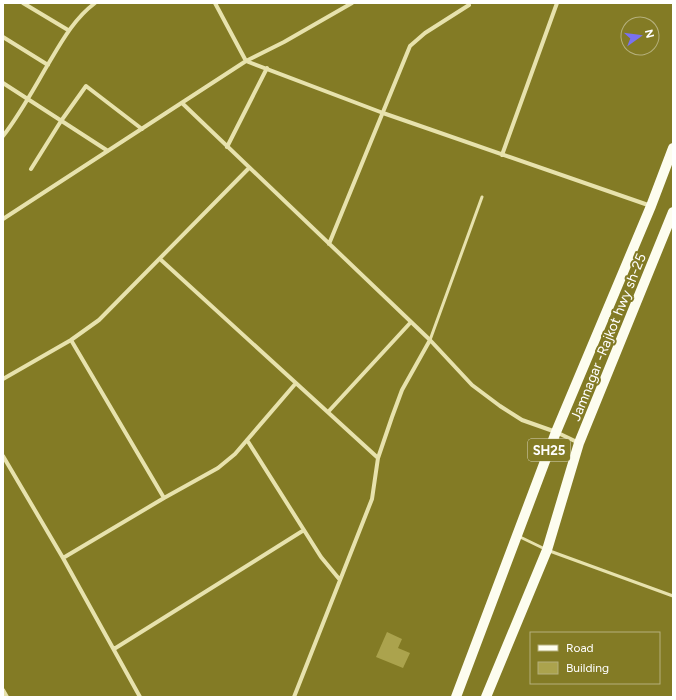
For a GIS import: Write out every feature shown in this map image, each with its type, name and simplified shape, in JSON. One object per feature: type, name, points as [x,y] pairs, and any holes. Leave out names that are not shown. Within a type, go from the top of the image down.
[{"type":"main road","name":"SH25","points":[[456,697],[556,432],[651,206],[673,148]]},
{"type":"main road","name":"Jamnagar -Rajkot hwy sh-25","points":[[486,697],[548,550],[580,443],[673,212]]},
{"type":"street","points":[[23,3],[68,30]]},
{"type":"street","points":[[3,136],[48,65],[68,30],[85,10],[95,3]]},
{"type":"street","points":[[215,3],[246,61],[383,113],[651,206]]},
{"type":"street","points":[[3,219],[246,61],[284,42],[352,3]]},
{"type":"street","points":[[502,155],[557,3]]},
{"type":"street","points":[[329,244],[410,46],[425,33],[468,5]]},
{"type":"street","points":[[3,37],[48,65]]},
{"type":"street","points":[[227,147],[267,68]]},
{"type":"street","points":[[3,83],[108,151]]},
{"type":"street","points":[[31,169],[60,121],[86,86],[142,129]]},
{"type":"street","points":[[182,103],[430,340],[472,385],[522,420],[556,432],[580,443]]},
{"type":"street","points":[[3,127],[8,130]]},
{"type":"street","points":[[3,379],[71,340],[99,320],[249,168]]},
{"type":"street","points":[[160,259],[378,458]]},
{"type":"street","points":[[328,412],[411,322]]},
{"type":"street","points":[[71,340],[164,498]]},
{"type":"street","points":[[294,697],[372,499],[378,458],[402,390],[430,340]]},
{"type":"street","points":[[63,558],[218,468],[235,454],[296,383]]},
{"type":"street","points":[[247,440],[321,558],[340,580]]},
{"type":"street","points":[[3,456],[63,558],[140,697]]},
{"type":"street","points":[[114,649],[304,530]]},
{"type":"street","points":[[3,690],[7,697]]},
{"type":"lane","points":[[430,340],[482,196]]},
{"type":"lane","points":[[517,535],[548,550],[673,596]]},
{"type":"building","points":[[387,632],[402,639],[398,648],[410,653],[403,668],[376,657]]}]
